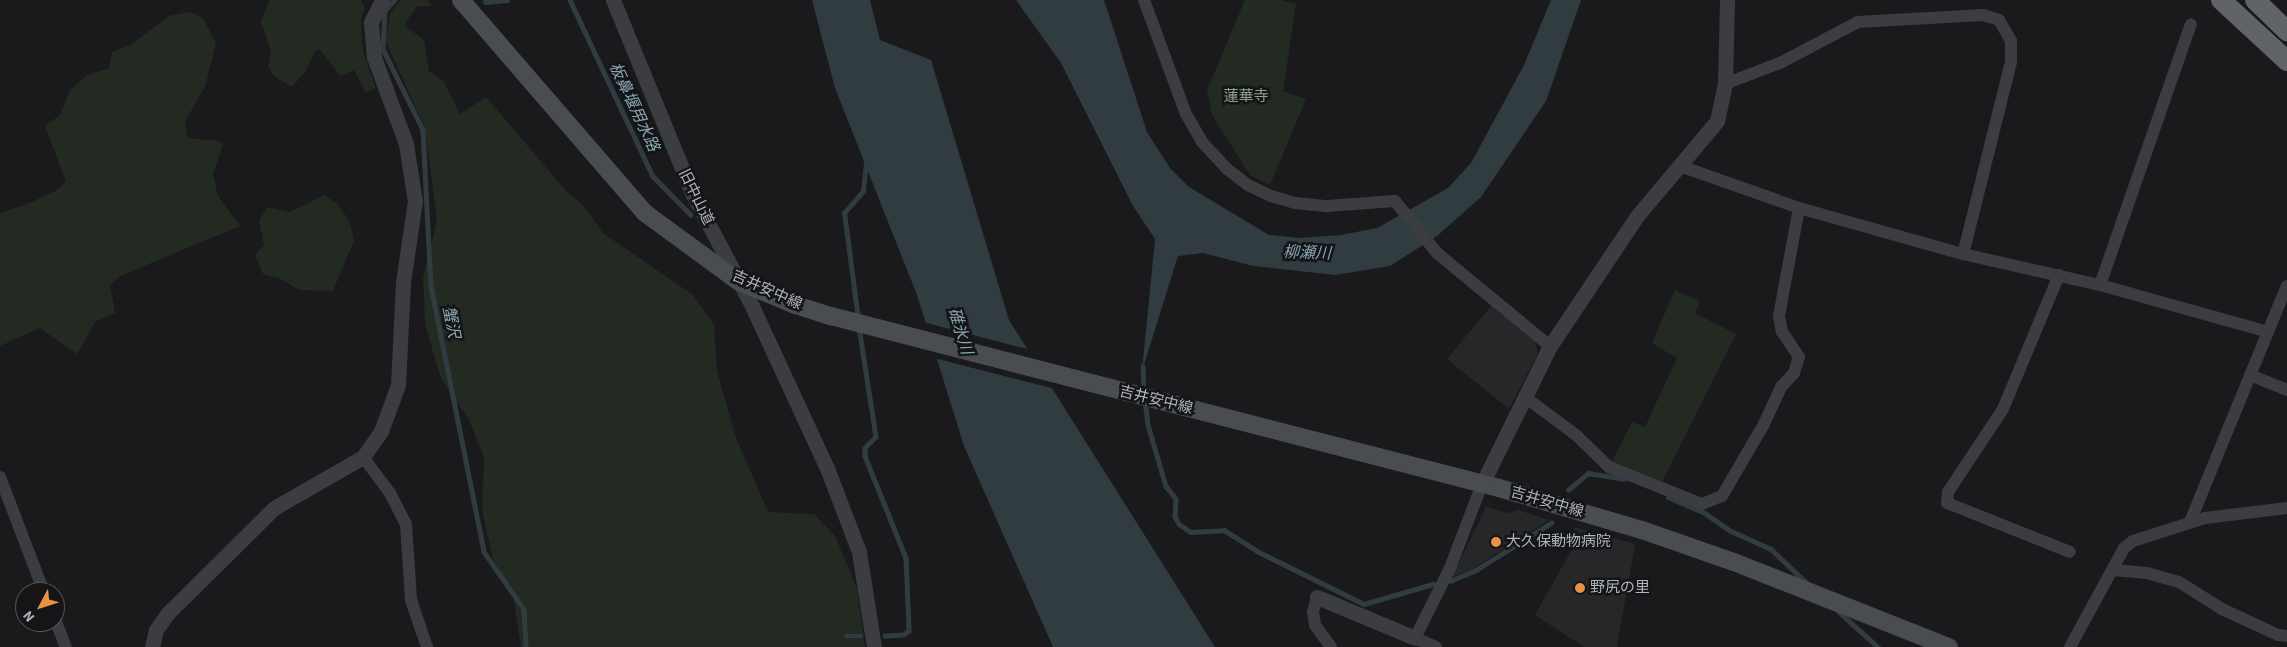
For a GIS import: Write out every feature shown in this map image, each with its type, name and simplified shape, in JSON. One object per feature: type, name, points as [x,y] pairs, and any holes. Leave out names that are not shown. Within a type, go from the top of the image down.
[{"type":"highway","points":[[2221,0],[2287,61]]},
{"type":"highway","points":[[2255,0],[2287,31]]},
{"type":"main road","name":"吉井安中線","points":[[461,0],[645,213],[738,281],[821,313],[1482,484],[1642,530],[1743,566],[1949,647]]},
{"type":"street","points":[[152,647],[156,630],[168,613],[274,508],[363,457],[381,431],[398,385],[403,282],[415,201],[406,144],[374,57],[371,22],[382,0]]},
{"type":"street","name":"旧中山道","points":[[613,0],[692,193],[738,281],[809,428],[852,531],[865,575],[874,647]]},
{"type":"street","points":[[1144,0],[1186,114],[1202,142],[1226,168],[1248,185],[1271,196],[1296,203],[1327,206],[1395,201],[1436,250],[1550,346]]},
{"type":"street","points":[[1415,638],[1450,568],[1482,484],[1550,346],[1637,216],[1717,120],[1726,84],[1727,0]]},
{"type":"street","points":[[1726,84],[1782,62],[1823,38],[1858,22],[1983,15],[1999,20],[2011,41],[2012,62],[1963,254]]},
{"type":"street","points":[[2100,285],[2191,24]]},
{"type":"street","points":[[1680,166],[1799,208],[1963,254],[2100,285],[2268,332]]},
{"type":"street","points":[[1525,397],[1576,435],[1608,467],[1702,504],[1722,496],[1764,424],[1781,387],[1794,373],[1799,357],[1782,332],[1779,316],[1799,208]]},
{"type":"street","points":[[2059,275],[2003,409],[1948,492],[1947,503],[2070,552]]},
{"type":"street","points":[[2190,522],[2287,286]]},
{"type":"street","points":[[2250,375],[2287,390]]},
{"type":"street","points":[[363,457],[390,493],[406,524],[411,600],[428,647]]},
{"type":"street","points":[[0,477],[40,582]]},
{"type":"street","points":[[2070,647],[2124,548],[2133,541],[2190,522],[2287,508]]},
{"type":"street","points":[[2113,570],[2147,573],[2179,582],[2222,609],[2278,635],[2287,636]]},
{"type":"street","points":[[1331,647],[1315,625],[1313,612],[1317,597],[1436,647]]},
{"type":"street","points":[[60,632],[66,647]]},
{"type":"shaded area","points":[[1491,306],[1535,341],[1538,353],[1509,409],[1447,359]]},
{"type":"shaded area","points":[[1486,507],[1508,513],[1518,510],[1549,520],[1472,569],[1452,577]]},
{"type":"shaded area","points":[[1574,527],[1635,544],[1617,647],[1584,647],[1535,615],[1575,544]]},
{"type":"green space","points":[[269,0],[361,0],[365,8],[361,20],[363,51],[376,88],[366,93],[354,70],[341,76],[319,49],[315,51],[306,71],[292,87],[274,76],[268,66],[271,51],[261,22]]},
{"type":"green space","points":[[401,0],[428,0],[432,6],[417,6],[404,25],[424,40],[429,71],[444,82],[460,114],[486,97],[566,191],[584,206],[603,233],[693,295],[714,325],[717,371],[736,438],[768,512],[814,514],[835,536],[857,588],[865,647],[521,647],[513,596],[493,559],[482,510],[484,457],[468,418],[441,379],[425,324],[423,278],[437,220],[425,128],[386,42],[390,13]]},
{"type":"green space","name":"蓮華寺","points":[[1245,0],[1281,0],[1296,4],[1283,91],[1306,99],[1270,185],[1250,175],[1212,115],[1207,90]]},
{"type":"green space","points":[[190,12],[203,18],[216,43],[205,87],[185,121],[188,138],[219,141],[223,144],[213,174],[218,196],[240,226],[120,276],[110,285],[115,313],[95,322],[77,354],[40,328],[0,346],[0,213],[32,202],[57,190],[66,182],[45,126],[60,115],[70,90],[86,76],[109,68],[112,52],[130,45],[169,16]]},
{"type":"green space","points":[[325,195],[339,206],[350,222],[354,241],[333,291],[299,290],[281,279],[263,274],[255,255],[264,245],[259,220],[268,207],[290,212]]},
{"type":"green space","points":[[1675,290],[1700,301],[1695,313],[1736,334],[1662,482],[1611,463],[1632,422],[1645,427],[1677,358],[1652,343]]},
{"type":"water","name":"碓氷川","points":[[812,0],[870,0],[880,40],[931,60],[1009,320],[1215,647],[1053,647],[964,446],[917,295],[835,88]]},
{"type":"water","name":"柳瀬川","points":[[1016,0],[1104,0],[1147,132],[1170,168],[1189,187],[1269,235],[1300,238],[1341,235],[1377,228],[1448,188],[1471,163],[1524,65],[1551,0],[1581,0],[1546,101],[1481,197],[1437,236],[1390,266],[1335,275],[1253,266],[1203,253],[1178,256],[1142,371],[1155,239],[1133,206],[1061,63]]},
{"type":"pier","points":[[923,322],[1031,350],[1055,389],[934,358]]},
{"type":"waterway","name":"蟹沢","points":[[395,0],[385,11],[383,49],[423,130],[431,286],[484,552],[524,609],[526,647]]},
{"type":"waterway","name":"蟹沢","points":[[485,2],[507,0]]},
{"type":"waterway","name":"板鼻堰用水路","points":[[570,0],[653,176],[691,215]]},
{"type":"waterway","points":[[858,319],[844,213],[863,191],[866,162]]},
{"type":"waterway","points":[[859,327],[876,437],[865,448],[865,456],[906,558],[909,631],[904,635],[885,636]]},
{"type":"waterway","points":[[1143,366],[1144,393]]},
{"type":"waterway","points":[[1145,400],[1148,425],[1166,486],[1176,499],[1175,516],[1179,524],[1191,532],[1224,530],[1257,551],[1364,604],[1433,584]]},
{"type":"waterway","points":[[1568,490],[1588,473],[1624,479]]},
{"type":"waterway","points":[[1668,497],[1705,513],[1729,530],[1771,549],[1808,584]]},
{"type":"waterway","points":[[1450,581],[1476,570],[1551,523]]},
{"type":"waterway","points":[[1838,611],[1878,647]]},
{"type":"waterway","points":[[846,636],[861,636]]},
{"type":"place","name":"大久保動物病院","points":[[1496,542]]},
{"type":"place","name":"野尻の里","points":[[1580,588]]}]
